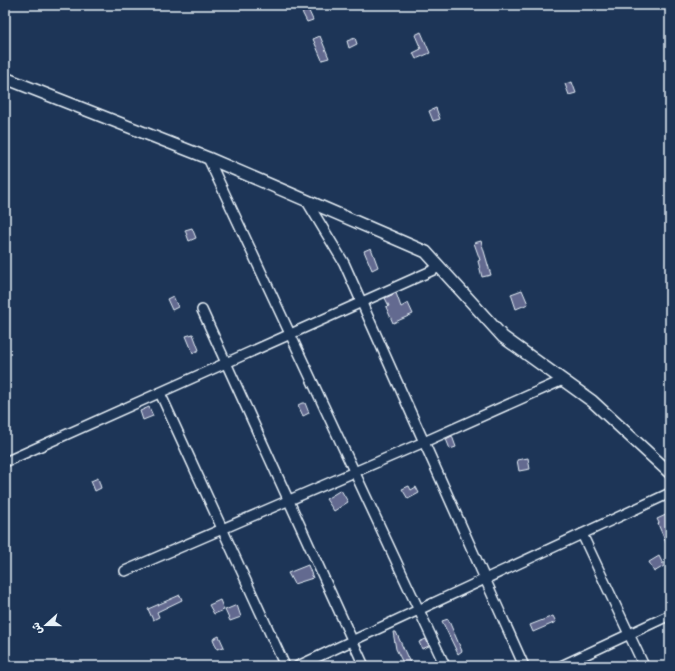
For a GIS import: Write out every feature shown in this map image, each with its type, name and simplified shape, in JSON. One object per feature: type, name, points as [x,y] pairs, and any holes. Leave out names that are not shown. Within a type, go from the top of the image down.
[{"type":"street","points":[[5,78],[208,158],[426,252],[503,337],[592,401],[670,473]]},
{"type":"street","points":[[208,158],[445,666]]},
{"type":"street","points":[[306,200],[344,263],[524,666]]},
{"type":"street","points":[[5,462],[440,267]]},
{"type":"street","points":[[202,310],[364,666]]},
{"type":"street","points":[[125,571],[564,380]]},
{"type":"street","points":[[160,392],[285,666]]},
{"type":"street","points":[[298,666],[670,492]]},
{"type":"street","points":[[582,534],[644,666]]},
{"type":"street","points":[[561,666],[670,615]]},
{"type":"building","points":[[308,9],[313,20],[307,22],[302,12]]},
{"type":"building","points":[[421,32],[430,53],[416,59],[413,53],[421,49],[415,35]]},
{"type":"building","points":[[320,36],[329,58],[322,60],[313,39]]},
{"type":"building","points":[[355,38],[357,44],[349,48],[347,41]]},
{"type":"building","points":[[572,82],[576,93],[569,95],[565,84]]},
{"type":"building","points":[[436,108],[440,119],[433,121],[429,111]]},
{"type":"building","points":[[192,228],[196,238],[189,241],[185,230]]},
{"type":"building","points":[[481,241],[491,275],[482,277],[478,261],[480,260],[474,243]]},
{"type":"building","points":[[371,248],[378,267],[372,270],[364,251]]},
{"type":"building","points":[[522,290],[528,304],[516,309],[511,294]]},
{"type":"building","points":[[396,293],[401,307],[408,303],[413,314],[393,323],[386,307],[389,306],[385,298]]},
{"type":"building","points":[[173,296],[178,307],[172,310],[167,299]]},
{"type":"building","points":[[193,334],[199,350],[193,353],[186,336]]},
{"type":"building","points":[[305,403],[309,413],[303,416],[298,405]]},
{"type":"building","points":[[149,407],[153,416],[143,420],[140,411]]},
{"type":"building","points":[[452,436],[456,447],[450,449],[446,439]]},
{"type":"building","points":[[528,458],[530,469],[519,471],[517,460]]},
{"type":"building","points":[[98,478],[101,488],[95,491],[91,481]]},
{"type":"building","points":[[409,486],[411,490],[416,487],[419,493],[408,499],[402,489]]},
{"type":"building","points":[[341,490],[348,502],[334,511],[326,499]]},
{"type":"building","points":[[670,513],[670,552],[657,519]]},
{"type":"building","points":[[659,556],[664,566],[654,572],[649,562]]},
{"type":"building","points":[[308,565],[313,578],[294,584],[288,573]]},
{"type":"building","points":[[180,595],[182,600],[157,612],[159,617],[153,620],[148,609]]},
{"type":"building","points":[[220,600],[224,610],[214,614],[209,605]]},
{"type":"building","points":[[237,605],[241,617],[230,621],[225,610]]},
{"type":"building","points":[[553,616],[556,622],[533,632],[530,625]]},
{"type":"building","points":[[448,619],[462,651],[458,654],[442,621]]},
{"type":"building","points":[[393,632],[396,632],[410,663],[404,665],[396,649]]},
{"type":"building","points":[[219,636],[224,647],[217,649],[213,639]]},
{"type":"building","points":[[426,639],[429,646],[422,649],[419,642]]}]
